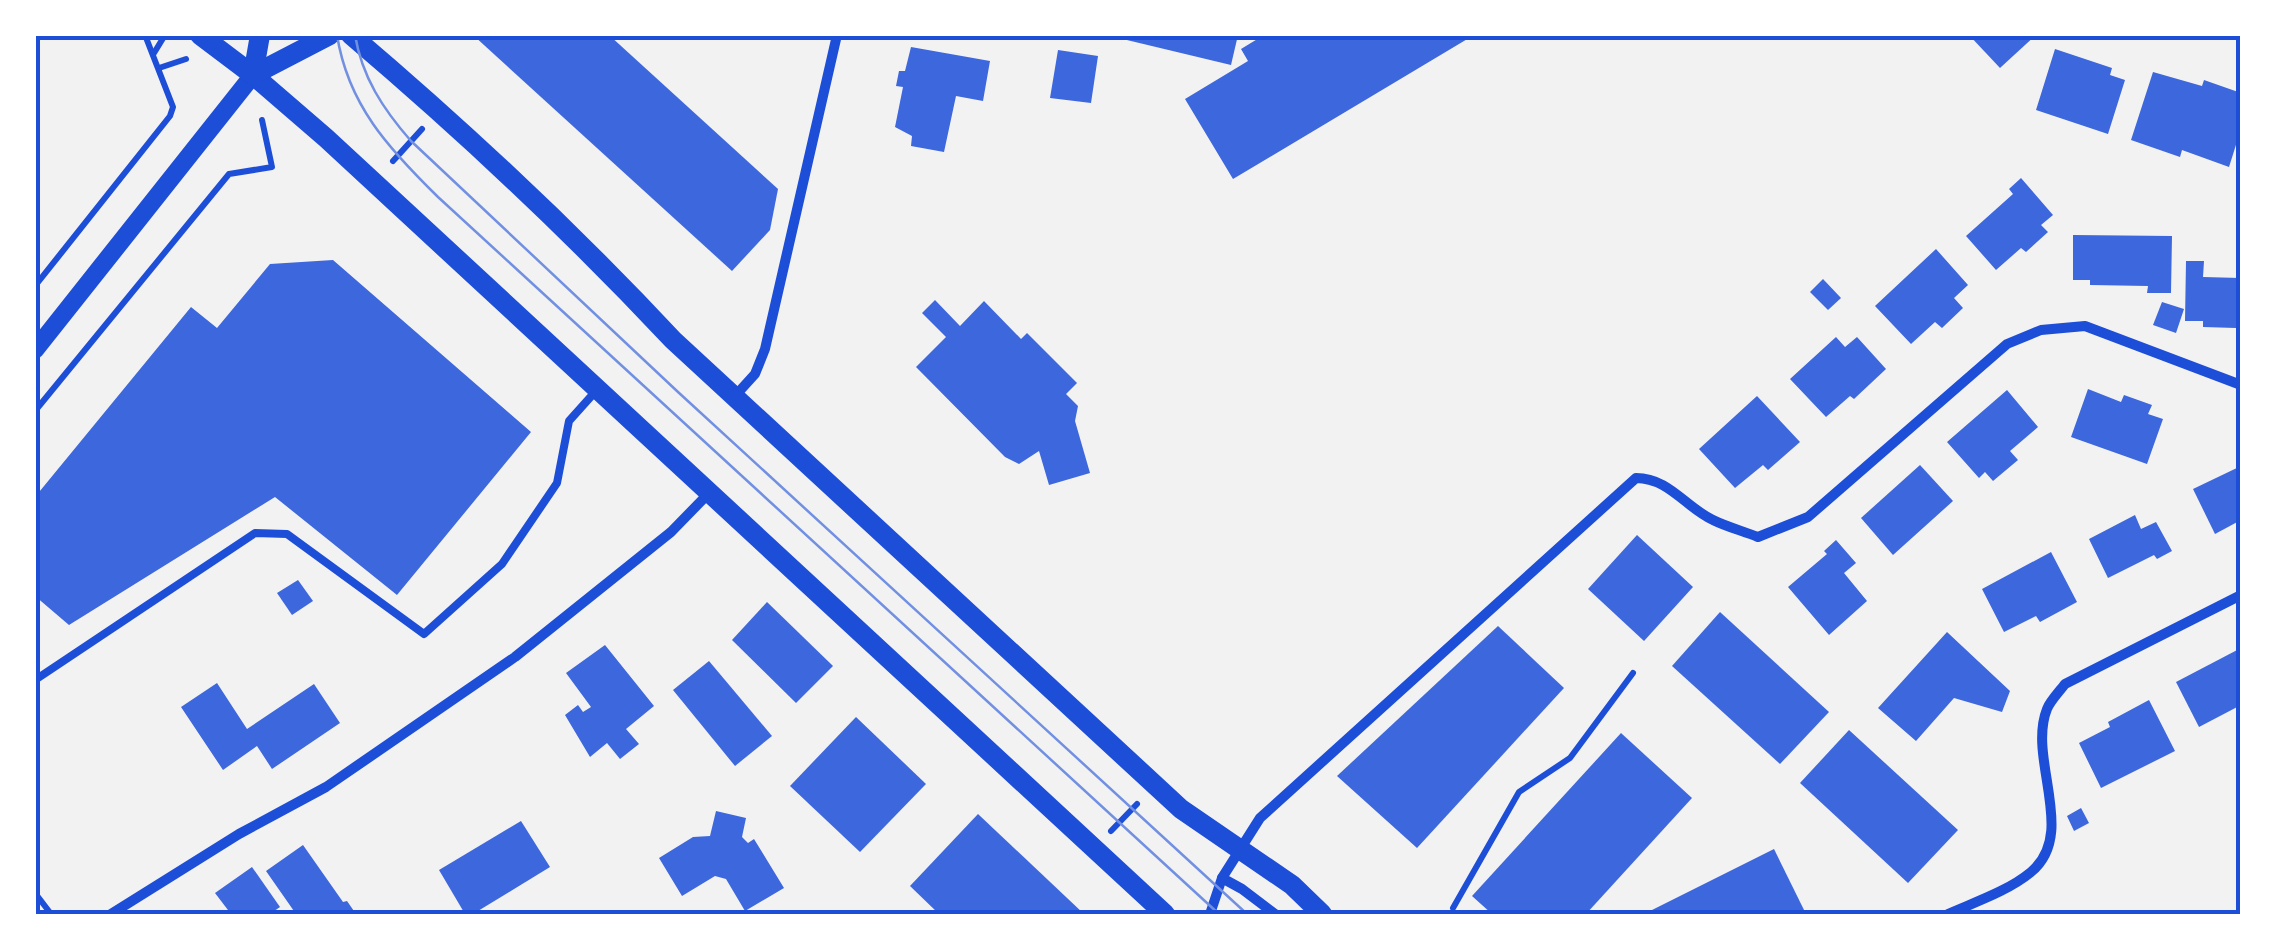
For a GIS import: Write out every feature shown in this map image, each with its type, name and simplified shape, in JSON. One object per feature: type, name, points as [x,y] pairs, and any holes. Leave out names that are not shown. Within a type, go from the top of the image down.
[{"type":"main road","points":[[200,35],[253,75],[373,182],[1164,914]]},
{"type":"main road","points":[[253,75],[260,35]]},
{"type":"main road","points":[[253,75],[330,35]]},
{"type":"main road","points":[[351,35],[440,110],[607,268],[673,340],[1181,809],[1292,886],[1322,914]]},
{"type":"street","points":[[735,396],[755,374],[766,348],[837,35]]},
{"type":"street","points":[[35,350],[253,75]]},
{"type":"street","points":[[1210,914],[1222,878],[1260,818],[1636,478],[1651,478],[1710,519],[1758,537],[1808,517],[2007,344],[2041,330],[2085,326],[2241,386]]},
{"type":"street","points":[[110,914],[239,834],[326,787],[515,657],[679,525],[710,492]]},
{"type":"street","points":[[1948,914],[2032,872],[2047,850],[2052,828],[2042,744],[2047,709],[2065,684],[2241,595]]},
{"type":"street","points":[[1222,878],[1275,914]]},
{"type":"lane","points":[[35,680],[255,533],[287,534],[424,634],[502,564],[557,483],[570,421],[598,389]]},
{"type":"path","points":[[35,286],[170,116],[173,108],[145,35]]},
{"type":"path","points":[[153,54],[166,35]]},
{"type":"path","points":[[373,182],[440,110]]},
{"type":"path","points":[[35,411],[229,174],[272,167]]},
{"type":"path","points":[[1453,908],[1519,792],[1570,758],[1633,673]]},
{"type":"path","points":[[1095,849],[1155,785]]},
{"type":"path","points":[[35,893],[51,914]]},
{"type":"building","points":[[473,35],[609,35],[778,189],[770,230],[732,271]]},
{"type":"building","points":[[1106,35],[1238,35],[1231,65]]},
{"type":"building","points":[[1264,35],[1474,35],[1233,179],[1185,99],[1248,61],[1241,49]]},
{"type":"building","points":[[1969,35],[2036,35],[2000,68]]},
{"type":"building","points":[[911,47],[990,61],[983,101],[956,96],[944,152],[911,146],[912,136],[895,127],[903,87],[896,86],[899,71],[905,71]]},
{"type":"building","points":[[2055,49],[2112,68],[2110,75],[2125,80],[2108,134],[2036,110]]},
{"type":"building","points":[[1058,50],[1098,56],[1091,103],[1050,98]]},
{"type":"building","points":[[2153,72],[2202,86],[2204,80],[2241,93],[2241,129],[2229,167],[2182,150],[2180,157],[2131,140]]},
{"type":"building","points":[[2021,178],[2053,215],[2041,225],[2048,232],[2026,252],[2021,248],[1996,270],[1966,236],[2013,194],[2009,189]]},
{"type":"building","points":[[2073,235],[2172,236],[2171,293],[2147,293],[2148,286],[2090,285],[2090,280],[2073,280]]},
{"type":"building","points":[[1936,249],[1968,285],[1954,298],[1963,308],[1942,328],[1935,322],[1911,344],[1875,306]]},
{"type":"building","points":[[333,260],[531,432],[397,595],[275,497],[69,625],[35,596],[35,497],[191,307],[217,328],[270,264]]},
{"type":"building","points":[[2186,261],[2204,261],[2203,277],[2241,278],[2241,336],[2236,336],[2236,328],[2203,327],[2203,321],[2185,321]]},
{"type":"building","points":[[1823,279],[1841,298],[1828,310],[1810,292]]},
{"type":"building","points":[[935,300],[960,326],[984,301],[1021,339],[1027,333],[1077,383],[1066,394],[1078,406],[1075,421],[1090,473],[1049,485],[1039,451],[1019,464],[1005,457],[916,367],[946,337],[922,313]]},
{"type":"building","points":[[2162,302],[2184,309],[2176,333],[2153,325]]},
{"type":"building","points":[[1836,337],[1845,347],[1857,337],[1886,369],[1854,399],[1850,396],[1826,417],[1790,379]]},
{"type":"building","points":[[2088,389],[2121,402],[2124,395],[2152,405],[2148,414],[2163,419],[2147,464],[2071,437]]},
{"type":"building","points":[[2007,390],[2038,427],[2010,451],[2018,460],[1993,481],[1985,472],[1979,478],[1947,442]]},
{"type":"building","points":[[1757,396],[1800,442],[1768,470],[1763,465],[1735,488],[1699,449]]},
{"type":"building","points":[[1920,465],[1953,501],[1893,555],[1861,518]]},
{"type":"building","points":[[2241,466],[2241,520],[2215,534],[2193,489]]},
{"type":"building","points":[[2135,515],[2141,529],[2156,522],[2172,551],[2157,559],[2154,555],[2108,578],[2089,539]]},
{"type":"building","points":[[1637,535],[1693,587],[1644,641],[1588,589]]},
{"type":"building","points":[[1836,540],[1856,563],[1844,573],[1867,601],[1829,635],[1788,587],[1827,554],[1824,551]]},
{"type":"building","points":[[2051,552],[2077,602],[2040,622],[2036,616],[2004,632],[1982,589]]},
{"type":"building","points":[[298,580],[313,601],[292,615],[277,593]]},
{"type":"building","points":[[767,602],[833,666],[796,703],[732,640]]},
{"type":"building","points":[[1720,612],[1829,712],[1780,764],[1672,666]]},
{"type":"building","points":[[1498,626],[1564,688],[1417,848],[1337,776]]},
{"type":"building","points":[[1947,632],[2010,691],[2002,712],[1954,698],[1916,741],[1878,708]]},
{"type":"building","points":[[605,645],[654,706],[626,729],[639,744],[620,759],[607,743],[590,757],[565,715],[578,705],[583,712],[591,707],[566,673]]},
{"type":"building","points":[[2241,648],[2241,705],[2199,727],[2176,682]]},
{"type":"building","points":[[709,661],[772,736],[735,766],[673,690]]},
{"type":"building","points":[[217,683],[247,729],[314,684],[340,723],[272,769],[257,746],[223,770],[181,707]]},
{"type":"building","points":[[2149,700],[2175,751],[2101,788],[2079,743]]},
{"type":"building","points":[[856,717],[926,784],[860,852],[790,786]]},
{"type":"building","points":[[1849,730],[1958,830],[1908,883],[1800,783]]},
{"type":"building","points":[[1621,733],[1692,798],[1586,914],[1492,914],[1472,896]]},
{"type":"building","points":[[2081,808],[2089,823],[2074,831],[2067,816]]},
{"type":"building","points":[[716,811],[746,818],[742,837],[748,843],[754,839],[784,888],[745,911],[726,879],[715,876],[682,896],[659,858],[693,837],[710,836]]},
{"type":"building","points":[[978,814],[1084,914],[939,914],[910,886]]},
{"type":"building","points":[[521,821],[550,867],[473,914],[465,914],[439,870]]},
{"type":"building","points":[[303,845],[356,914],[296,914],[266,871]]},
{"type":"building","points":[[1774,849],[1806,914],[1644,914]]},
{"type":"building","points":[[252,867],[280,907],[270,914],[231,914],[215,893]]},
{"type":"tram line","points":[[337,35],[351,83],[373,124],[438,197],[1219,914]]},
{"type":"tram line","points":[[355,35],[375,92],[411,141],[678,392],[1247,914]]}]
